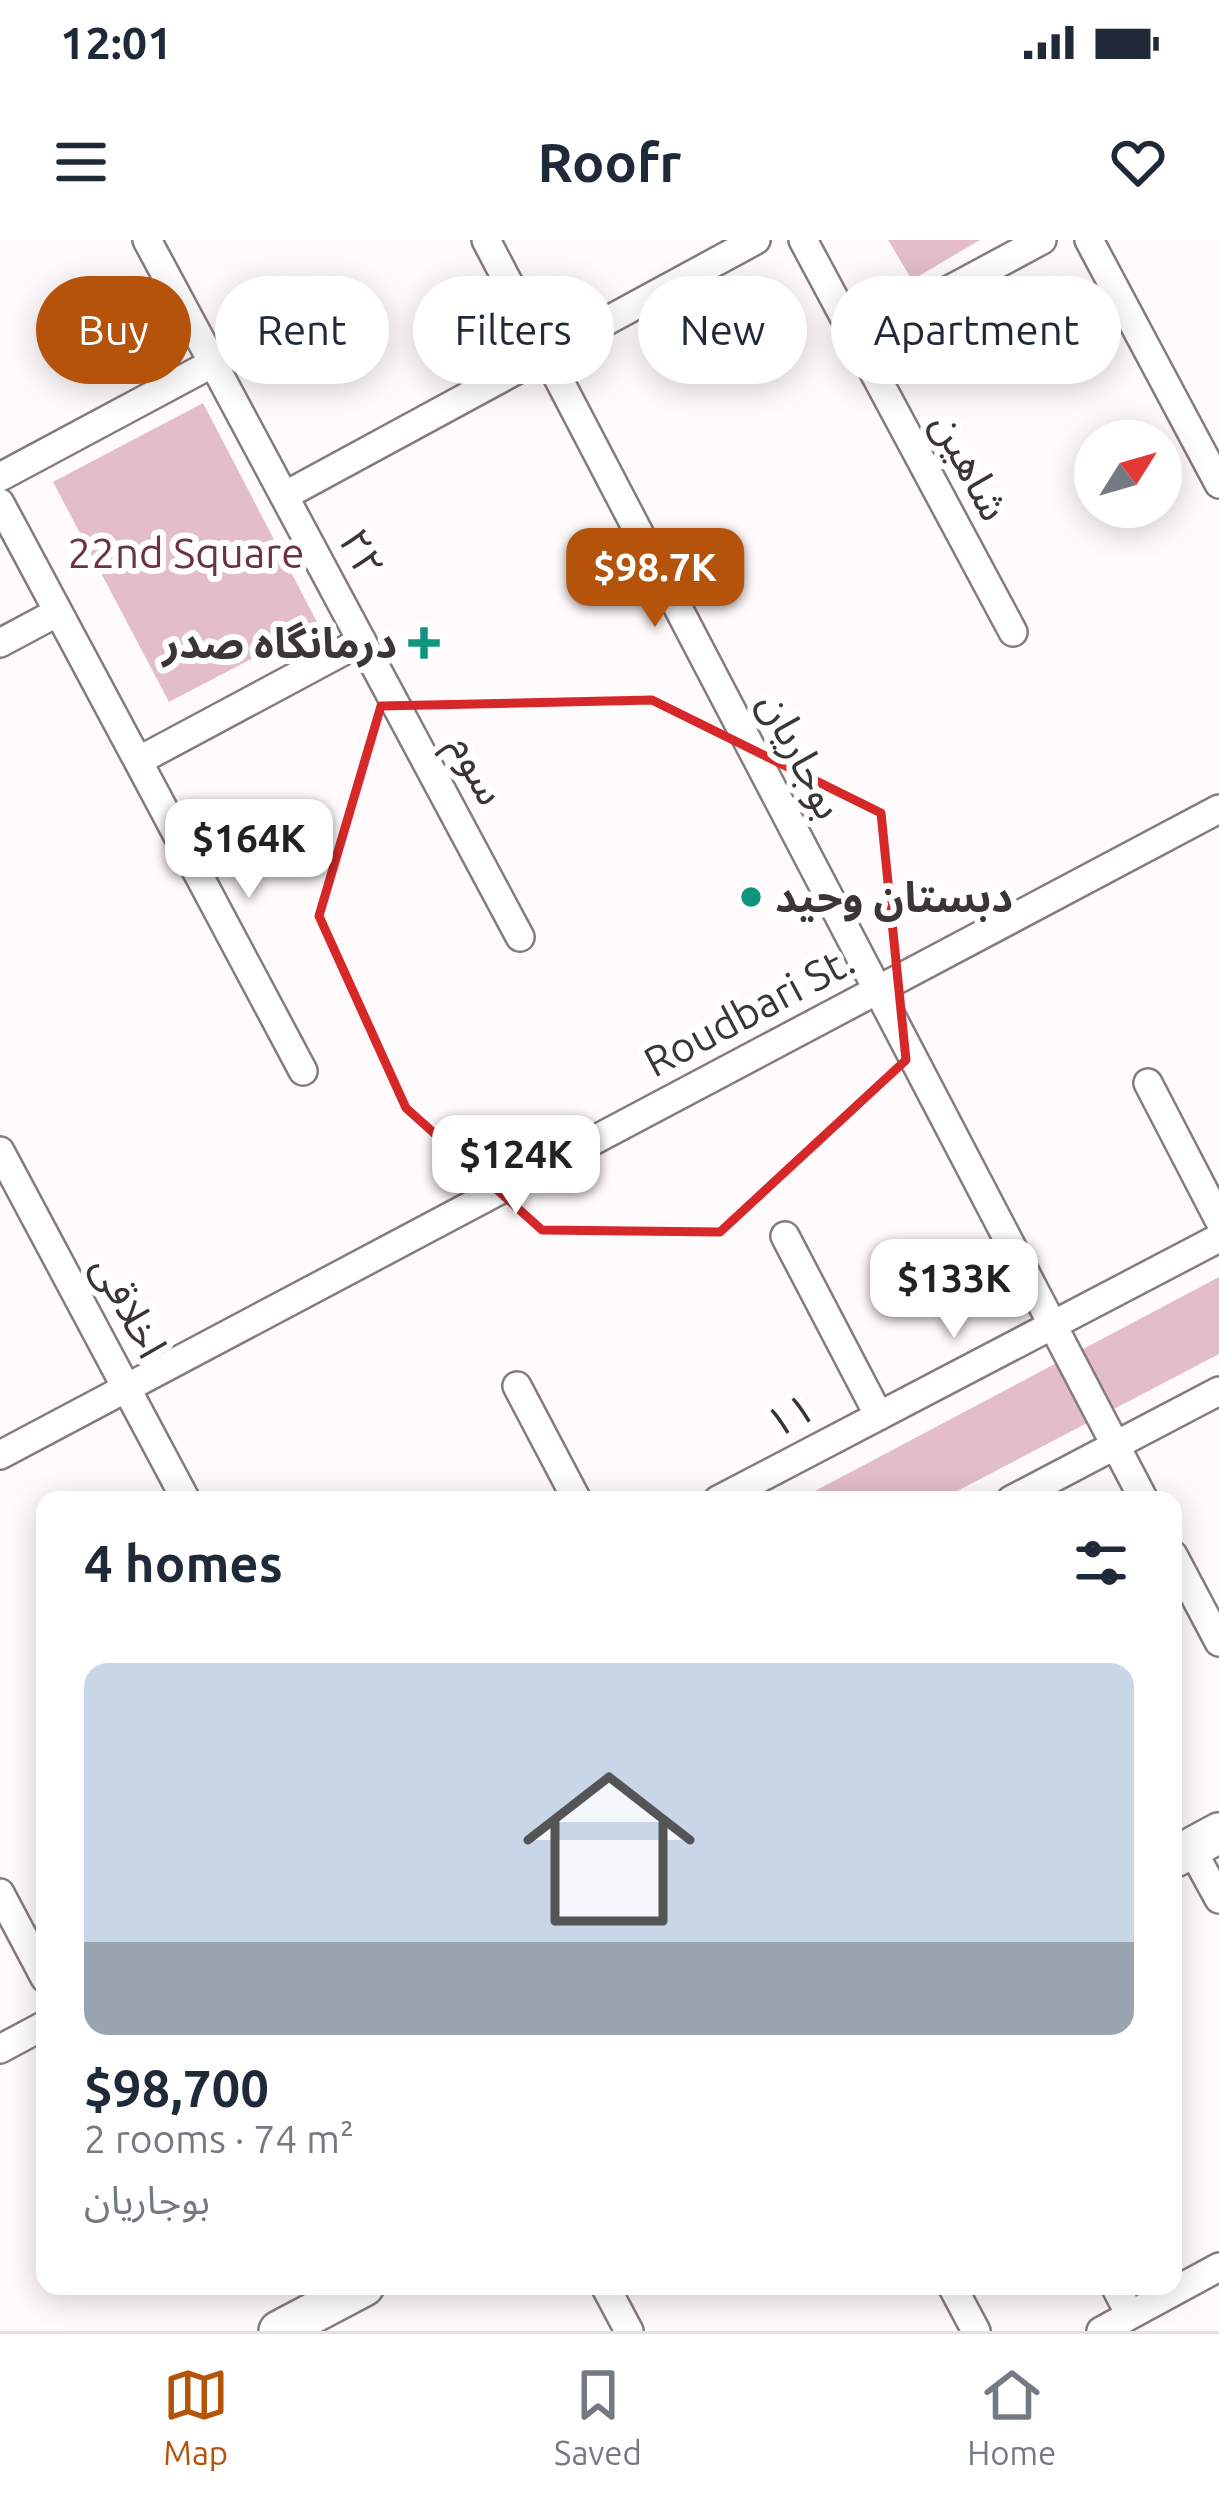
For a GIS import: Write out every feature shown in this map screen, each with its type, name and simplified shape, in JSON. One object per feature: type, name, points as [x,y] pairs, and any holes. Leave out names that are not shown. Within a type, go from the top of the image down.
[{"type":"main road","points":[[279,2331],[347,2295]]},
{"type":"street","name":"۲۲","points":[[138,761],[362,641],[147,240]]},
{"type":"street","name":"بوجاریان","points":[[486,240],[505,276]]},
{"type":"street","points":[[614,319],[756,240]]},
{"type":"street","name":"شاهین","points":[[802,240],[831,294]]},
{"type":"street","points":[[975,276],[1042,240]]},
{"type":"street","points":[[1089,240],[1219,484]]},
{"type":"street","points":[[0,477],[213,363]]},
{"type":"street","points":[[284,496],[494,384]]},
{"type":"street","name":"بوجاریان","points":[[563,384],[1139,1491]]},
{"type":"street","name":"شاهین","points":[[880,384],[1013,632]]},
{"type":"street","points":[[0,503],[304,1070]]},
{"type":"street","points":[[0,643],[58,612]]},
{"type":"street","name":"سوم","points":[[362,641],[520,937]]},
{"type":"street","name":"Roudbari St.","points":[[0,1455],[1219,809]]},
{"type":"street","points":[[1148,1083],[1219,1220]]},
{"type":"street","name":"اخلاقی","points":[[0,1150],[181,1491]]},
{"type":"street","points":[[784,1236],[879,1416]]},
{"type":"street","name":"۱۱","points":[[735,1491],[1219,1238]]},
{"type":"street","points":[[517,1386],[572,1491]]},
{"type":"street","points":[[1028,1491],[1219,1391]]},
{"type":"street","points":[[1182,1572],[1219,1642]]},
{"type":"street","points":[[1194,1846],[1219,1899]]},
{"type":"street","points":[[0,1893],[36,1941]]},
{"type":"street","points":[[0,2049],[36,2030]]},
{"type":"street","points":[[1182,2287],[1219,2267]]},
{"type":"street","points":[[610,2295],[629,2331]]},
{"type":"street","points":[[957,2295],[976,2331]]},
{"type":"street","points":[[1120,2295],[1130,2315]]},
{"type":"street","points":[[1101,2331],[1167,2295]]},
{"type":"highlighted area","points":[[652,700],[881,813],[906,1060],[720,1232],[542,1230],[406,1108],[319,916],[381,706]]},
{"type":"green space","points":[[888,240],[980,240],[919,276],[910,276]]},
{"type":"green space","name":"22nd Square","points":[[203,403],[318,624],[169,702],[53,482]]},
{"type":"green space","points":[[1219,1277],[1219,1354],[957,1491],[815,1491]]},
{"type":"place","name":"درمانگاه صدر","points":[[424,643]]},
{"type":"place","name":"دبستان وحید","points":[[751,897]]}]
